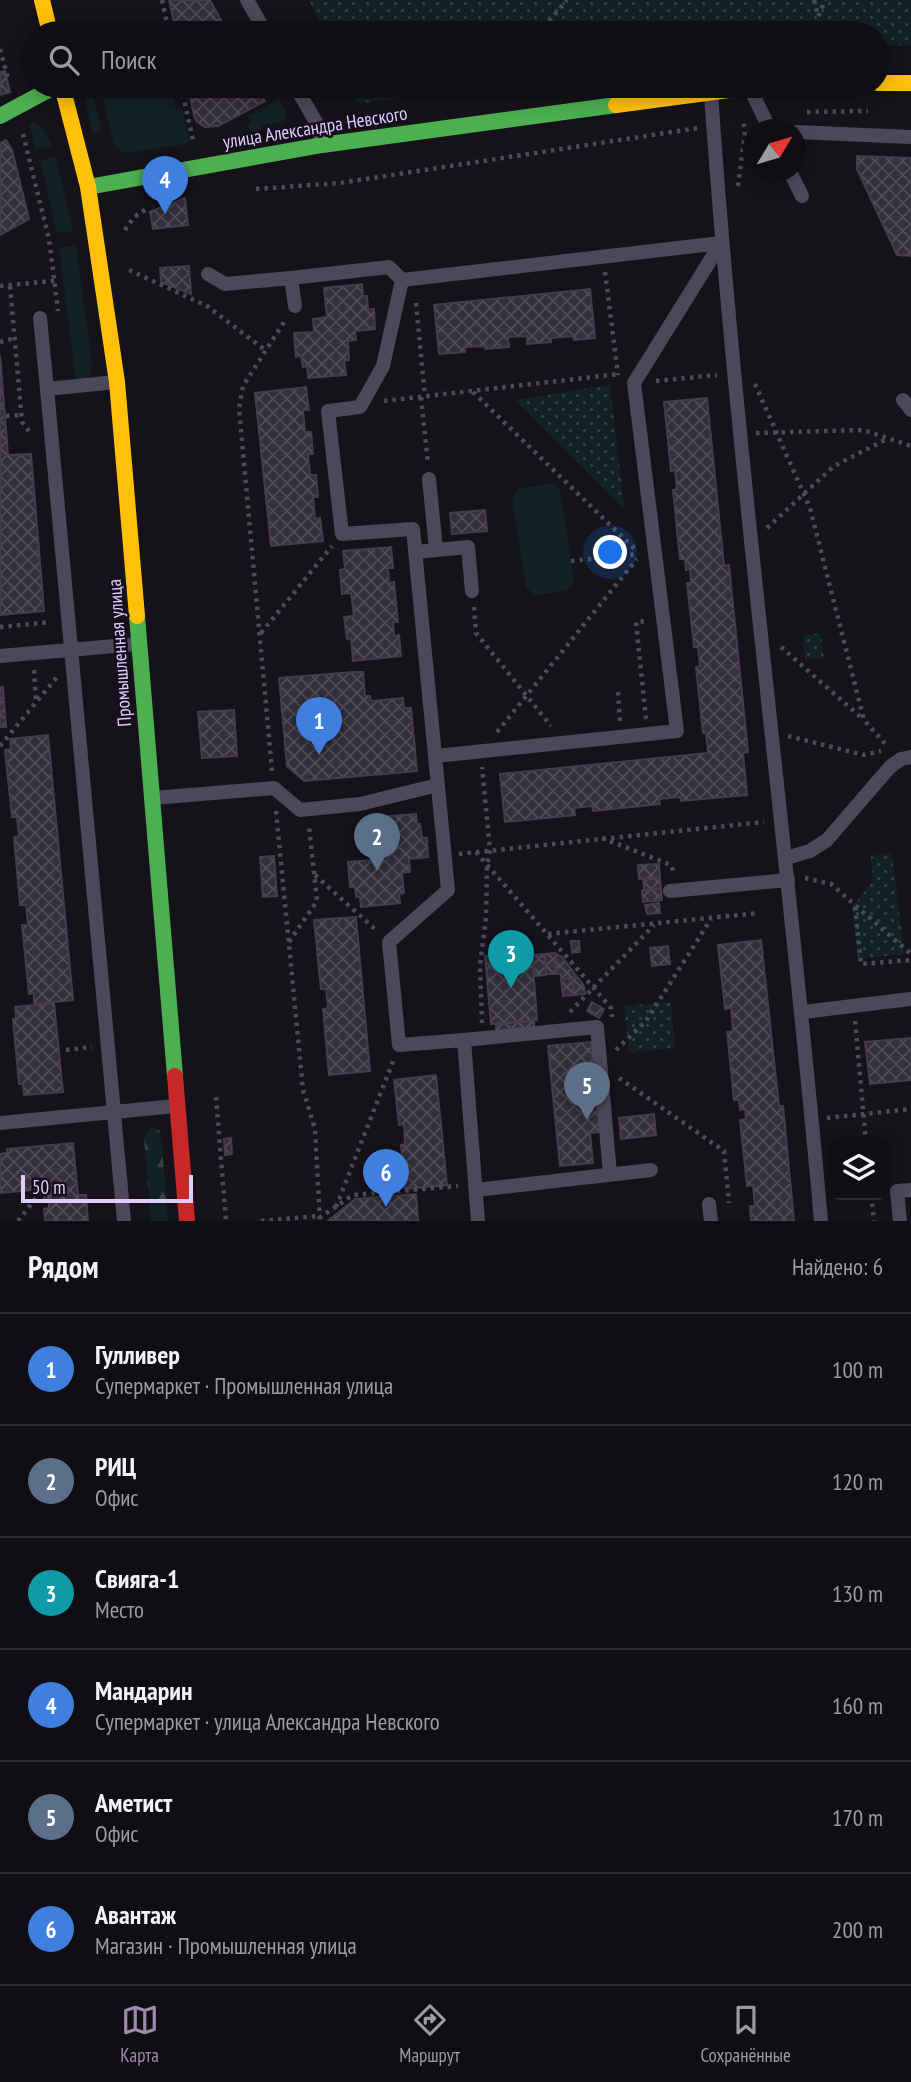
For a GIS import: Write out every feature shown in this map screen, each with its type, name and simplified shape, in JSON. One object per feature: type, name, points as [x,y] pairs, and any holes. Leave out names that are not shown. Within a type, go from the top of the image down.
[{"type":"street","points":[[42,0],[47,21]]},
{"type":"street","points":[[890,83],[911,83]]},
{"type":"street","points":[[0,117],[34,98]]},
{"type":"street","name":"Промышленная улица","points":[[65,98],[88,187],[117,382],[187,1221]]},
{"type":"street","name":"улица Александра Невского","points":[[88,187],[323,145],[667,98]]},
{"type":"lane","points":[[247,0],[259,21]]},
{"type":"lane","points":[[302,98],[319,127],[323,145]]},
{"type":"lane","points":[[711,98],[721,243],[803,1012],[821,1221]]},
{"type":"lane","points":[[758,98],[766,119]]},
{"type":"lane","points":[[806,132],[911,137]]},
{"type":"lane","points":[[795,182],[802,196]]},
{"type":"lane","points":[[208,274],[225,284],[389,267],[408,279],[721,243]]},
{"type":"lane","points":[[436,756],[481,759],[565,743],[677,731],[634,383],[721,243]]},
{"type":"lane","points":[[291,278],[295,306]]},
{"type":"lane","points":[[408,279],[383,366],[360,407],[328,411],[342,534],[413,528],[416,552],[448,890],[389,942],[399,1045],[597,1027],[610,1174]]},
{"type":"lane","points":[[40,318],[124,1221]]},
{"type":"lane","points":[[47,389],[117,382]]},
{"type":"lane","points":[[429,479],[436,550]]},
{"type":"lane","points":[[416,552],[468,547],[472,591]]},
{"type":"lane","points":[[0,656],[139,644]]},
{"type":"lane","points":[[786,858],[810,851],[827,840],[906,751]]},
{"type":"lane","points":[[152,799],[274,788],[300,810],[306,810],[360,804],[438,785]]},
{"type":"lane","points":[[675,891],[788,877]]},
{"type":"lane","points":[[803,1012],[911,999]]},
{"type":"lane","points":[[464,1040],[478,1221]]},
{"type":"lane","points":[[0,1123],[177,1106]]},
{"type":"lane","points":[[476,1187],[650,1170]]},
{"type":"lane","points":[[900,1221],[898,1191],[911,1190]]},
{"type":"lane","points":[[709,1204],[711,1221]]},
{"type":"path","points":[[162,0],[166,21]]},
{"type":"path","points":[[550,21],[567,0]]},
{"type":"path","points":[[814,0],[818,21]]},
{"type":"path","points":[[818,17],[825,0]]},
{"type":"path","points":[[184,98],[195,148]]},
{"type":"path","points":[[245,190],[340,183],[713,125]]},
{"type":"path","points":[[125,229],[134,217],[151,206]]},
{"type":"path","points":[[128,270],[207,306],[265,350]]},
{"type":"path","points":[[408,279],[423,396],[429,479]]},
{"type":"path","points":[[0,286],[54,281]]},
{"type":"path","points":[[295,306],[243,386],[239,408],[303,1090],[315,1129],[319,1218]]},
{"type":"path","points":[[0,342],[15,338]]},
{"type":"path","points":[[362,403],[617,373],[634,383],[735,373]]},
{"type":"path","points":[[750,373],[810,508],[864,720]]},
{"type":"path","points":[[473,391],[640,554],[571,561]]},
{"type":"path","points":[[5,416],[22,415]]},
{"type":"path","points":[[741,434],[863,430],[911,446]]},
{"type":"path","points":[[752,542],[834,466],[889,438]]},
{"type":"path","points":[[261,633],[342,534]]},
{"type":"path","points":[[482,1038],[480,965],[490,850],[481,759],[640,556]]},
{"type":"path","points":[[472,591],[476,634],[565,743]]},
{"type":"path","points":[[0,627],[69,621]]},
{"type":"path","points":[[762,632],[864,720],[889,749]]},
{"type":"path","points":[[34,670],[36,702]]},
{"type":"path","points":[[0,746],[62,671]]},
{"type":"path","points":[[618,692],[622,736]]},
{"type":"path","points":[[773,737],[791,735],[864,755],[889,749],[906,751]]},
{"type":"path","points":[[289,943],[317,901],[306,810]]},
{"type":"path","points":[[444,855],[782,820]]},
{"type":"path","points":[[601,838],[671,865],[675,891]]},
{"type":"path","points":[[315,874],[389,942]]},
{"type":"path","points":[[788,877],[831,884],[911,954]]},
{"type":"path","points":[[855,905],[861,964],[911,960]]},
{"type":"path","points":[[547,934],[759,913]]},
{"type":"path","points":[[615,1050],[646,1021],[712,918]]},
{"type":"path","points":[[593,987],[654,924]]},
{"type":"path","points":[[853,1006],[865,1137]]},
{"type":"path","points":[[335,1207],[399,1045]]},
{"type":"path","points":[[66,1050],[96,1047]]},
{"type":"path","points":[[216,1097],[226,1221]]},
{"type":"path","points":[[812,1120],[911,1109]]},
{"type":"path","points":[[261,1221],[319,1218],[353,1195],[476,1187]]},
{"type":"path","points":[[18,1221],[43,1189]]},
{"type":"path","points":[[872,1200],[874,1221]]},
{"type":"green space","points":[[309,0],[911,0],[911,46],[890,45],[890,21],[319,21]]},
{"type":"green space","points":[[85,98],[94,98],[102,132],[93,134]]},
{"type":"green space","points":[[103,98],[174,98],[176,109],[182,109],[190,143],[129,153],[124,153],[114,145]]},
{"type":"green space","points":[[355,98],[398,98],[358,104]]},
{"type":"green space","points":[[279,99],[286,113],[285,121],[263,125],[260,132],[249,133],[248,124],[251,122],[247,116]]},
{"type":"green space","points":[[32,122],[45,131],[52,146],[36,150],[29,125]]},
{"type":"green space","points":[[56,157],[73,231],[57,233],[40,160]]},
{"type":"green space","points":[[76,245],[92,364],[89,376],[76,383],[59,248]]},
{"type":"green space","points":[[610,385],[624,509],[515,400]]},
{"type":"green space","points":[[554,483],[560,489],[574,582],[566,591],[533,595],[526,586],[512,498],[518,489]]},
{"type":"green space","points":[[821,633],[824,658],[805,660],[803,635]]},
{"type":"green space","points":[[892,853],[904,954],[858,959],[852,907],[873,881],[871,856]]},
{"type":"green space","points":[[671,1002],[675,1048],[629,1053],[624,1006]]},
{"type":"green space","points":[[152,1128],[159,1130],[161,1135],[168,1221],[151,1221],[144,1139]]},
{"type":"building","points":[[169,0],[210,0],[221,21],[173,21]]},
{"type":"building","points":[[5,71],[10,92],[0,95],[0,72]]},
{"type":"building","points":[[190,98],[263,98],[265,101],[218,126],[205,127],[197,122]]},
{"type":"building","points":[[6,140],[12,150],[29,219],[0,235],[0,143]]},
{"type":"building","points":[[857,156],[911,158],[911,256],[897,255],[857,169]]},
{"type":"building","points":[[185,198],[188,225],[153,229],[150,212]]},
{"type":"building","points":[[189,266],[191,294],[161,282],[160,268]]},
{"type":"building","points":[[362,284],[363,296],[367,296],[368,310],[374,309],[375,329],[355,331],[356,340],[348,341],[349,360],[344,361],[346,375],[308,378],[307,366],[303,367],[301,356],[296,357],[294,333],[314,332],[313,319],[327,317],[324,288]]},
{"type":"building","points":[[590,289],[595,338],[574,340],[573,336],[551,338],[551,342],[527,344],[527,336],[508,337],[509,347],[465,347],[465,352],[439,354],[434,305]]},
{"type":"building","points":[[0,355],[8,455],[31,454],[44,611],[0,615]]},
{"type":"building","points":[[306,387],[309,410],[303,410],[305,432],[311,432],[313,454],[308,454],[310,475],[316,475],[318,497],[313,497],[315,519],[320,518],[323,541],[271,546],[255,393]]},
{"type":"building","points":[[707,398],[724,566],[729,565],[748,752],[743,753],[747,795],[681,801],[680,797],[659,799],[660,804],[593,811],[592,806],[574,808],[575,815],[505,822],[500,774],[708,753],[706,733],[703,733],[696,667],[700,666],[698,647],[694,647],[687,583],[691,583],[690,569],[686,570],[685,559],[680,559],[673,490],[677,489],[675,470],[671,471],[664,402]]},
{"type":"building","points":[[485,510],[487,531],[452,534],[450,513]]},
{"type":"building","points":[[391,547],[393,568],[388,568],[389,583],[394,582],[398,622],[393,622],[394,636],[399,635],[401,656],[353,661],[351,638],[347,639],[344,617],[354,616],[351,593],[342,594],[340,570],[345,569],[343,551]]},
{"type":"building","points":[[363,672],[365,696],[370,696],[371,701],[403,698],[404,708],[411,708],[417,771],[304,781],[287,766],[279,678]]},
{"type":"building","points":[[0,687],[3,687],[6,727],[0,727]]},
{"type":"building","points":[[234,710],[237,756],[202,758],[198,712]]},
{"type":"building","points":[[48,735],[73,1000],[34,1004],[34,993],[29,994],[22,925],[28,925],[26,905],[20,905],[14,837],[19,836],[17,817],[12,817],[5,750],[11,749],[10,739]]},
{"type":"building","points":[[416,814],[422,838],[427,838],[428,857],[409,859],[410,872],[402,873],[404,893],[399,894],[400,903],[361,907],[355,887],[350,887],[348,862],[372,860],[371,850],[376,849],[374,832],[379,831],[378,817]]},
{"type":"building","points":[[274,856],[277,896],[263,897],[260,857]]},
{"type":"building","points":[[659,864],[660,877],[639,879],[638,865]]},
{"type":"building","points":[[660,878],[661,888],[644,890],[643,880]]},
{"type":"building","points":[[661,889],[662,900],[643,902],[642,891]]},
{"type":"building","points":[[659,903],[660,913],[647,914],[645,905]]},
{"type":"building","points":[[356,917],[370,1071],[329,1075],[323,1009],[328,1008],[326,989],[321,989],[314,920]]},
{"type":"building","points":[[761,940],[779,1106],[783,1106],[794,1221],[751,1221],[750,1206],[755,1206],[753,1185],[747,1186],[740,1120],[746,1119],[745,1109],[740,1110],[739,1100],[734,1100],[727,1032],[733,1031],[731,1008],[725,1009],[718,945]]},
{"type":"building","points":[[571,941],[579,941],[580,952],[572,953]]},
{"type":"building","points":[[668,946],[670,964],[652,966],[650,948]]},
{"type":"building","points":[[532,952],[537,1020],[491,1024],[485,956]]},
{"type":"building","points":[[555,953],[557,974],[546,974],[545,954]]},
{"type":"building","points":[[555,953],[562,957],[578,978],[561,979],[561,974],[557,974]]},
{"type":"building","points":[[544,954],[546,975],[535,976],[533,955]]},
{"type":"building","points":[[572,978],[574,995],[563,996],[561,979]]},
{"type":"building","points":[[573,978],[578,978],[584,986],[585,994],[574,995]]},
{"type":"building","points":[[592,1002],[604,1009],[599,1018],[587,1011]]},
{"type":"building","points":[[54,1003],[63,1092],[24,1095],[23,1084],[19,1084],[13,1019],[16,1019],[15,1007]]},
{"type":"building","points":[[534,1021],[534,1028],[496,1031],[496,1024]]},
{"type":"building","points":[[911,1038],[911,1080],[870,1084],[865,1042]]},
{"type":"building","points":[[591,1042],[600,1132],[590,1133],[593,1163],[560,1166],[548,1046]]},
{"type":"building","points":[[436,1075],[447,1185],[405,1189],[401,1145],[405,1144],[404,1124],[399,1125],[394,1080]]},
{"type":"building","points":[[654,1114],[656,1135],[621,1139],[619,1118]]},
{"type":"building","points":[[231,1138],[232,1154],[225,1155],[224,1139]]},
{"type":"building","points":[[73,1143],[78,1195],[86,1195],[88,1221],[45,1221],[44,1209],[49,1208],[49,1199],[44,1199],[43,1189],[0,1193],[0,1154],[7,1153],[7,1149]]},
{"type":"building","points":[[416,1194],[418,1221],[329,1220],[355,1199]]},
{"type":"traffic: fast","points":[[0,116],[34,98]]},
{"type":"traffic: fast","points":[[88,187],[322,145],[616,105]]},
{"type":"traffic: fast","points":[[137,616],[175,1076]]},
{"type":"traffic: slow","points":[[42,0],[47,21]]},
{"type":"traffic: slow","points":[[890,83],[911,83]]},
{"type":"traffic: slow","points":[[65,98],[88,187],[117,382],[137,616]]},
{"type":"traffic: slow","points":[[616,105],[669,98]]},
{"type":"traffic: jam","points":[[175,1076],[187,1221]]},
{"type":"place","name":"Мандарин","points":[[165,214]]},
{"type":"place","name":"Гулливер","points":[[319,755]]},
{"type":"place","name":"РИЦ","points":[[377,871]]},
{"type":"place","name":"Свияга-1","points":[[511,988]]},
{"type":"place","name":"Аметист","points":[[587,1120]]},
{"type":"place","name":"Авантаж","points":[[386,1207]]}]
